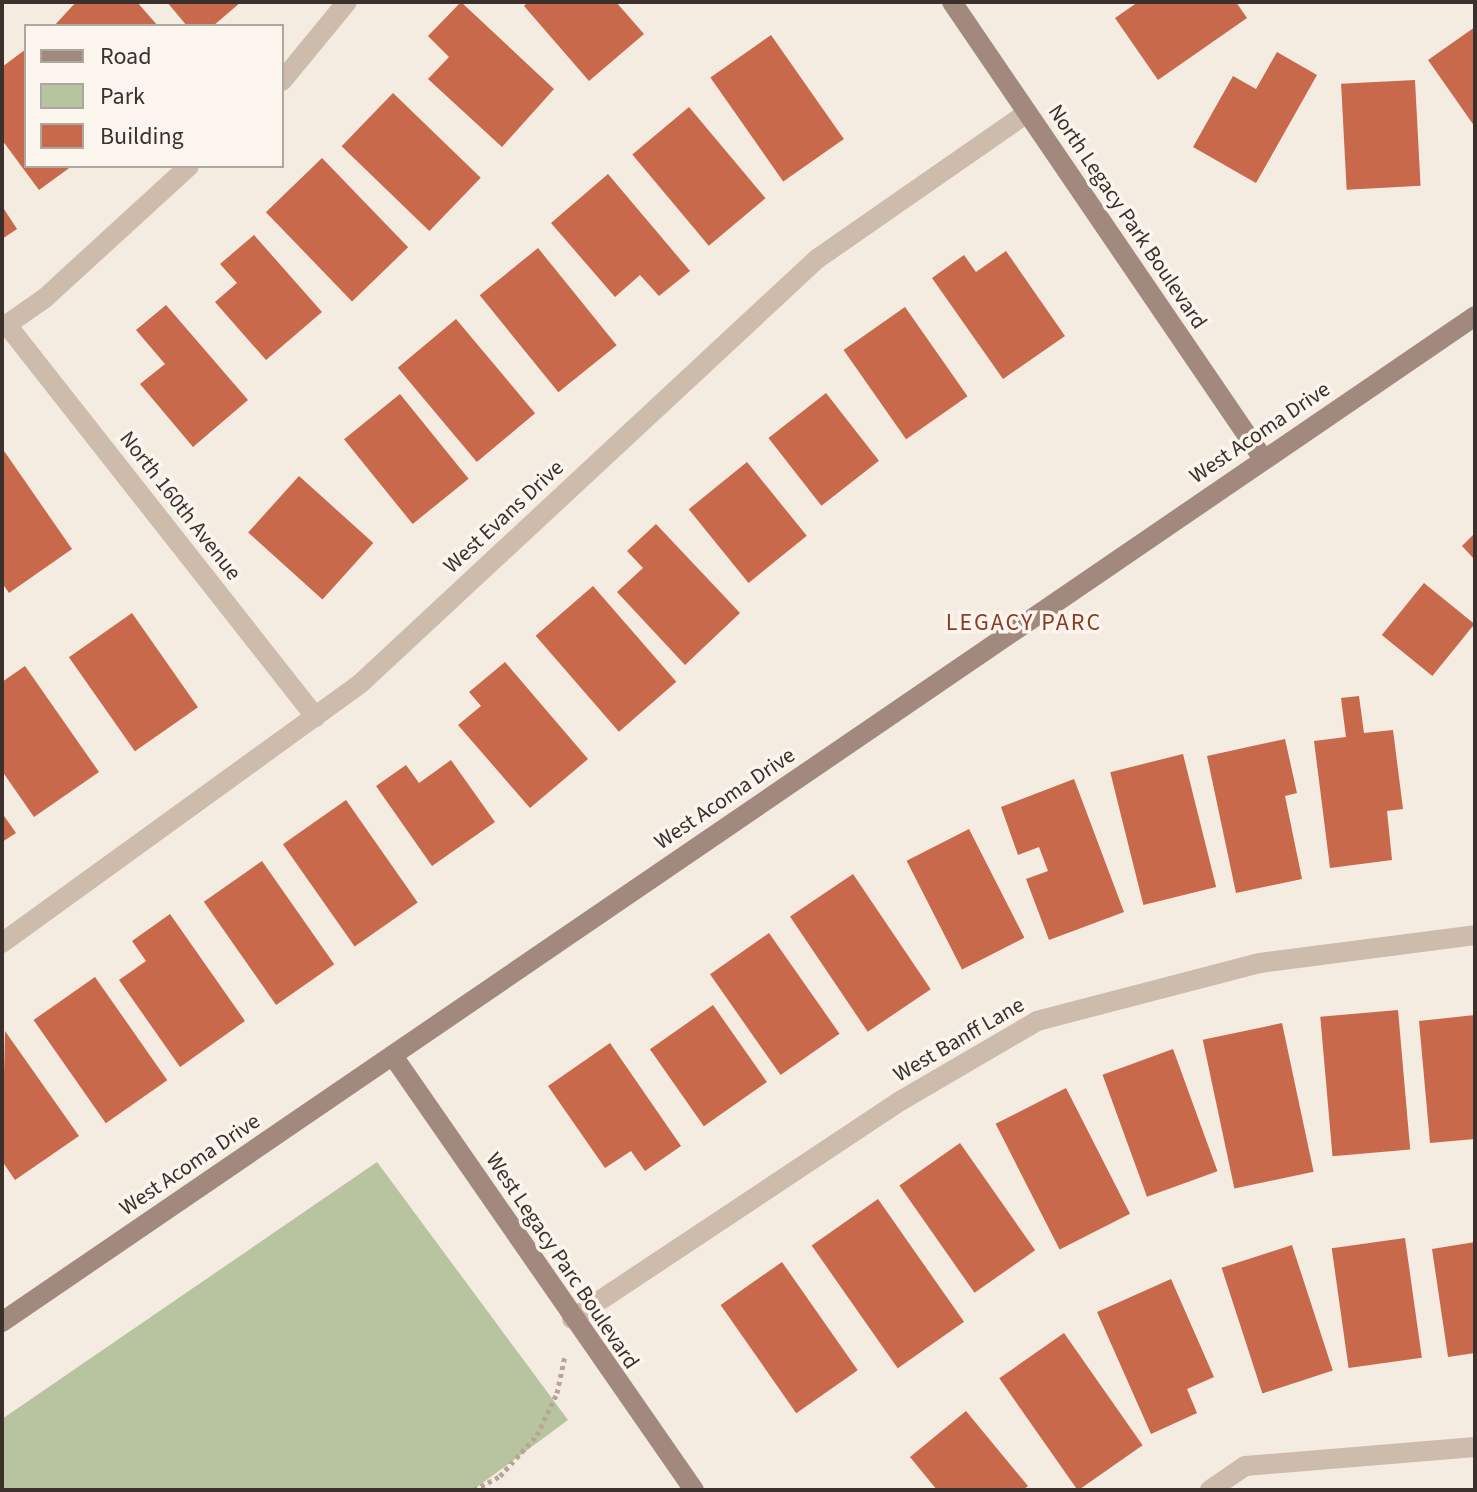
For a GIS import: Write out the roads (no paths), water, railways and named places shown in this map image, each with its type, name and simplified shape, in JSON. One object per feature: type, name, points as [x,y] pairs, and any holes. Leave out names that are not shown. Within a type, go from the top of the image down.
[{"type":"street","points":[[284,79],[347,2]]},
{"type":"street","name":"North Legacy Park Boulevard","points":[[952,2],[1264,460]]},
{"type":"street","name":"West Evans Drive","points":[[2,943],[361,683],[817,259],[1027,113]]},
{"type":"street","points":[[4,326],[45,298],[187,168]]},
{"type":"street","name":"West Acoma Drive","points":[[2,1322],[1475,316]]},
{"type":"street","name":"North 160th Avenue","points":[[4,326],[315,717]]},
{"type":"street","name":"West Banff Lane","points":[[572,1319],[902,1100],[1037,1021],[1260,963],[1475,935]]},
{"type":"street","name":"West Legacy Parc Boulevard","points":[[393,1056],[572,1319],[694,1490]]},
{"type":"street","points":[[1210,1490],[1245,1466],[1475,1447]]},
{"type":"district","name":"LEGACY PARC","points":[[1024,623]]}]
